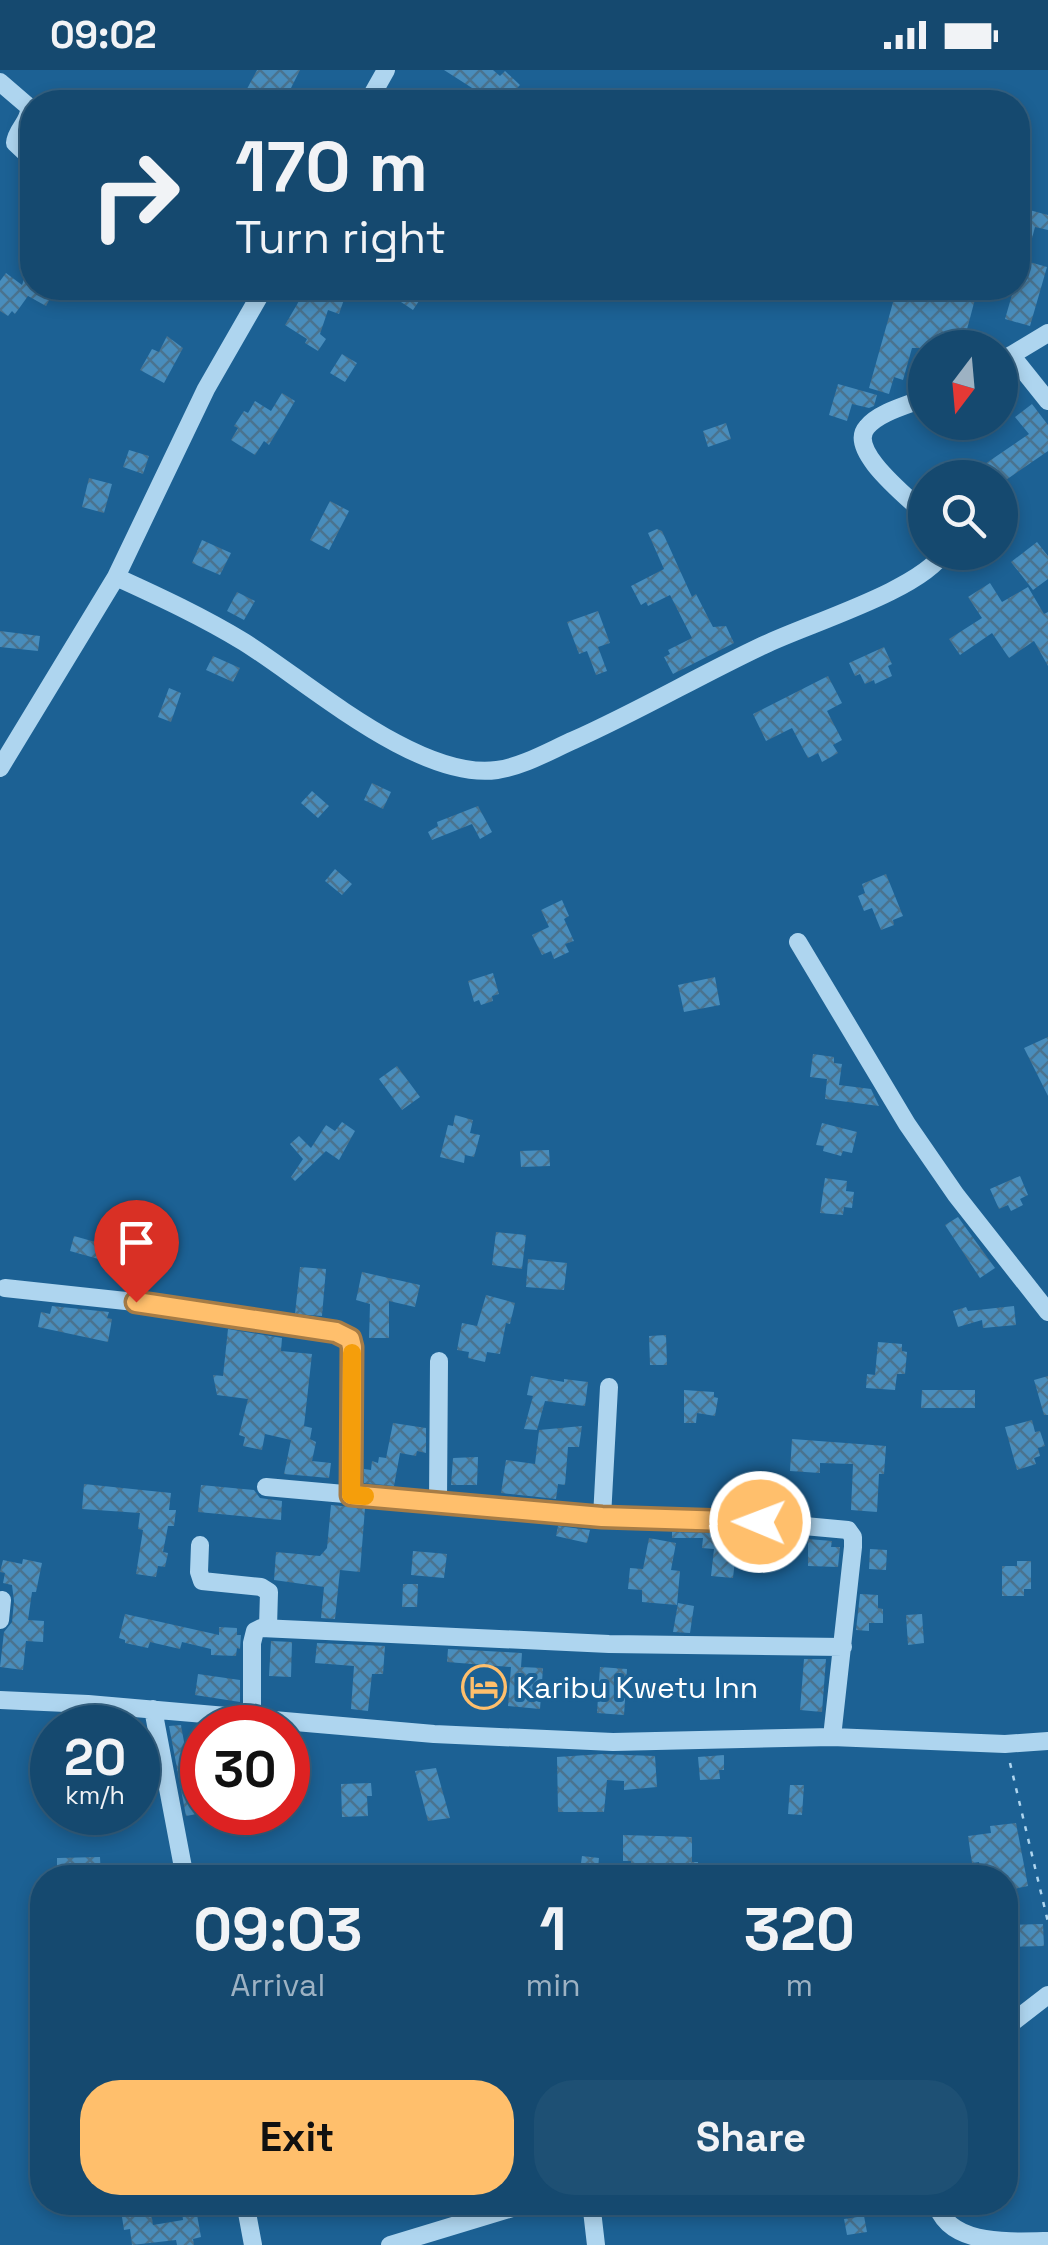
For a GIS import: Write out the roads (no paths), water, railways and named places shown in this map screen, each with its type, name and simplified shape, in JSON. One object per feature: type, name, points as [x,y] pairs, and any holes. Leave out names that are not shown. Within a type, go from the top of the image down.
[{"type":"street","points":[[0,82],[20,99]]},
{"type":"street","points":[[0,768],[116,577],[206,389],[257,300]]},
{"type":"street","points":[[1018,351],[1048,333]]},
{"type":"street","points":[[1018,372],[1048,401]]},
{"type":"street","points":[[908,406],[876,420],[866,428],[862,439],[871,461],[908,497]]},
{"type":"street","points":[[116,577],[216,626],[414,752],[443,764],[495,770],[522,764],[594,731],[765,644],[893,589],[926,570]]},
{"type":"street","points":[[798,942],[907,1124],[956,1195],[1048,1312]]},
{"type":"street","points":[[4,1288],[136,1302],[346,1336],[352,1347],[351,1495]]},
{"type":"street","points":[[438,1502],[439,1361]]},
{"type":"street","points":[[602,1517],[610,1387]]},
{"type":"street","points":[[266,1486],[602,1517],[760,1522],[848,1530],[853,1547],[832,1737]]},
{"type":"street","points":[[200,1544],[202,1581],[261,1587],[269,1592],[268,1628]]},
{"type":"street","points":[[0,1620],[2,1600]]},
{"type":"street","points":[[252,1705],[252,1643],[257,1629],[609,1644],[843,1647]]},
{"type":"street","points":[[0,1700],[85,1705]]},
{"type":"street","points":[[310,1723],[434,1734],[613,1742],[832,1737],[1005,1744],[1048,1741]]},
{"type":"street","points":[[160,1746],[183,1865]]},
{"type":"street","points":[[1018,2018],[1048,1996]]},
{"type":"street","points":[[247,2215],[253,2245]]},
{"type":"street","points":[[390,2245],[489,2215]]},
{"type":"street","points":[[592,2215],[596,2245]]},
{"type":"street","points":[[940,2215],[950,2233],[965,2240],[1048,2240]]},
{"type":"place","name":"Karibu Kwetu Inn","points":[[484,1687]]}]
